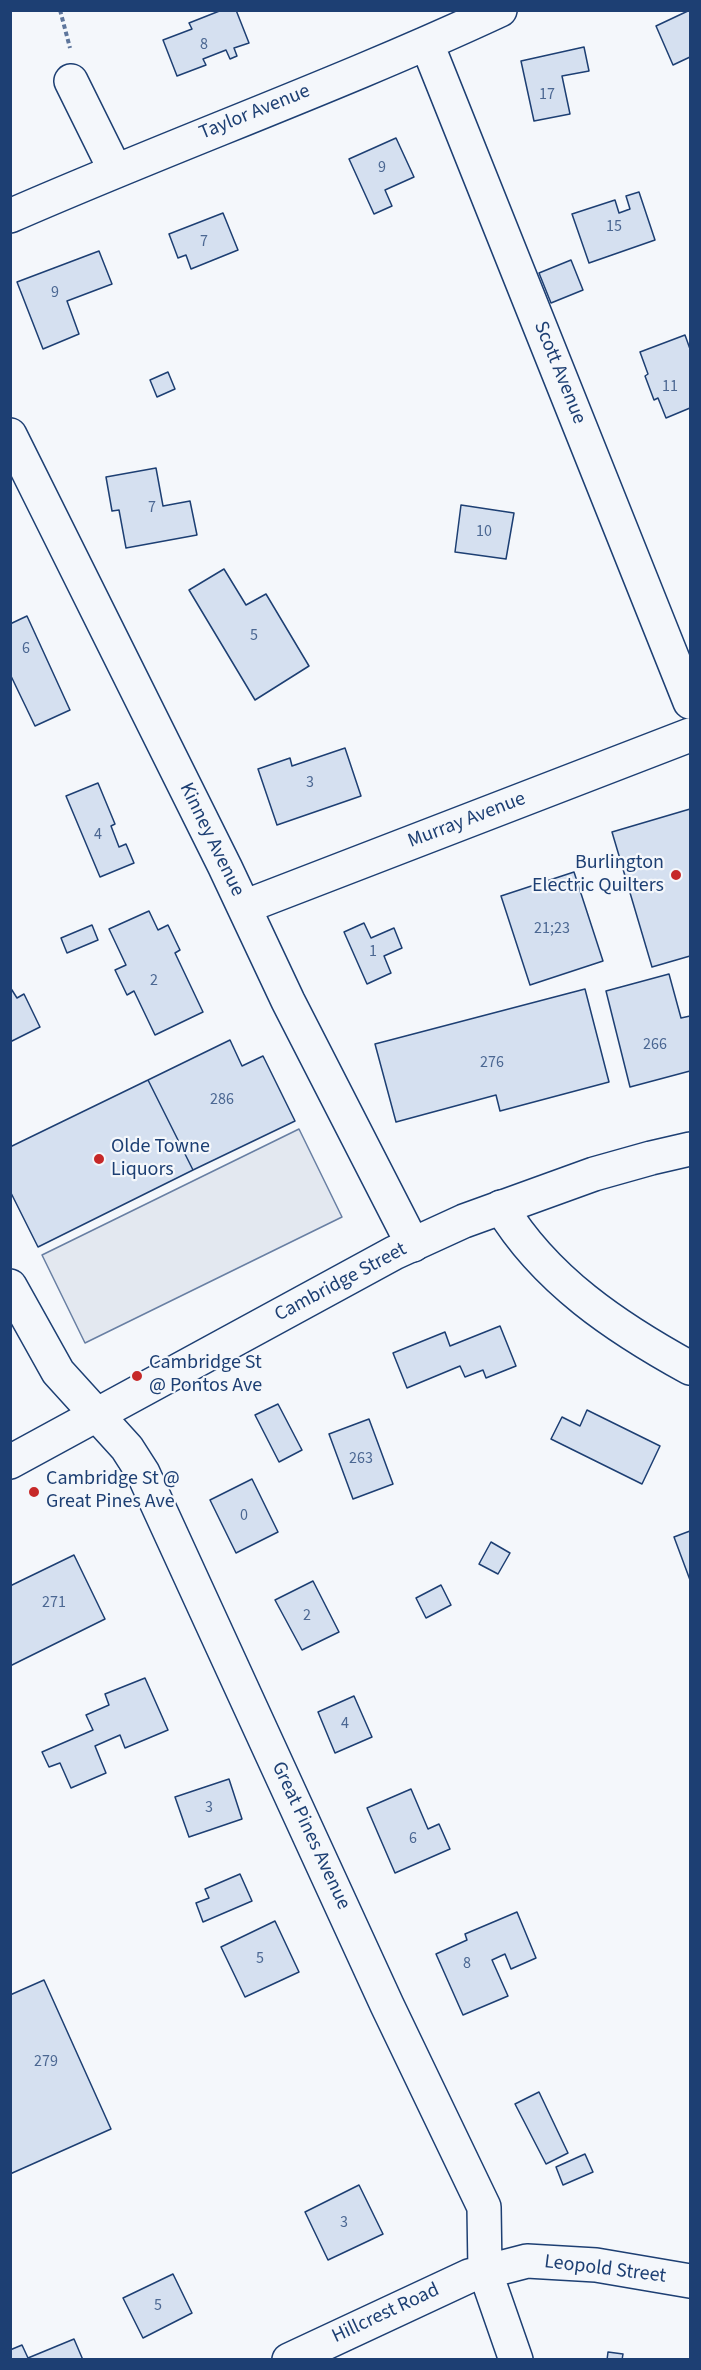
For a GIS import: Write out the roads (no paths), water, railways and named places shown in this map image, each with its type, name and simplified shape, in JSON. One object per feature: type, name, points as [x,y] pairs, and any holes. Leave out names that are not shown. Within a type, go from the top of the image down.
[{"type":"street","name":"Taylor Avenue","points":[[10,216],[115,170],[427,44],[500,10]]},
{"type":"street","name":"Scott Avenue","points":[[427,44],[690,702]]},
{"type":"street","points":[[71,81],[115,170]]},
{"type":"street","name":"Kinney Avenue","points":[[10,435],[244,906],[288,1001],[413,1245]]},
{"type":"street","name":"Murray Avenue","points":[[244,906],[690,735]]},
{"type":"street","name":"Cambridge Street","points":[[10,1462],[333,1286],[464,1221],[594,1174],[690,1149]]},
{"type":"street","points":[[501,1208],[536,1256],[572,1290],[612,1321],[690,1368]]},
{"type":"street","name":"Great Pines Avenue","points":[[10,1286],[58,1372],[127,1448],[143,1473],[387,2005],[484,2207],[485,2271],[516,2360]]},
{"type":"street","name":"Leopold Street","points":[[485,2271],[527,2261],[555,2261],[596,2265],[690,2281]]},
{"type":"street","name":"Hillcrest Road","points":[[289,2360],[485,2271]]},
{"type":"place","name":"Burlington Electric Quilters","points":[[676,875]]},
{"type":"place","name":"Olde Towne Liquors","points":[[99,1159]]},
{"type":"place","name":"Cambridge St @ Pontos Ave","points":[[137,1376]]},
{"type":"place","name":"Cambridge St @ Great Pines Ave","points":[[34,1492]]}]
